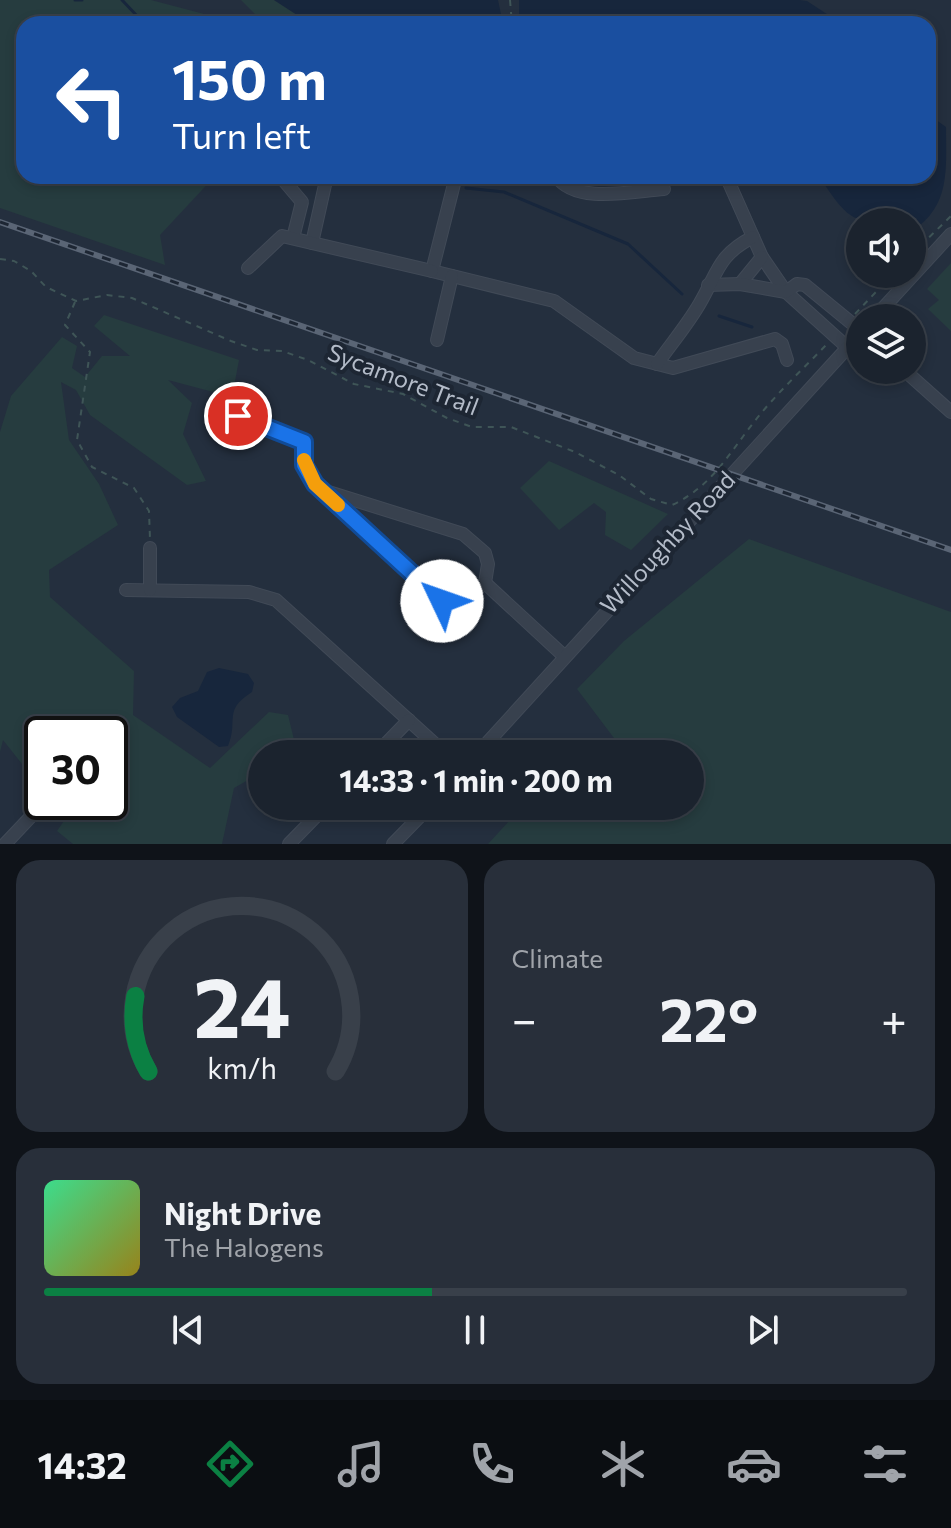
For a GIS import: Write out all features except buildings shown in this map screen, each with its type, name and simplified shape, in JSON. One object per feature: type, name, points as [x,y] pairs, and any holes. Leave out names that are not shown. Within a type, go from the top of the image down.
[{"type":"street","points":[[288,184],[301,197],[293,238]]},
{"type":"street","points":[[312,243],[325,184]]},
{"type":"street","points":[[432,271],[454,184]]},
{"type":"street","points":[[563,184],[568,189],[588,192],[664,189]]},
{"type":"street","points":[[730,184],[762,257],[786,292],[846,346]]},
{"type":"street","points":[[887,304],[951,234]]},
{"type":"street","points":[[248,268],[277,237],[293,238],[554,301],[634,358],[673,368],[775,339],[782,344],[787,360]]},
{"type":"street","points":[[657,364],[701,302],[716,267],[736,245],[753,237]]},
{"type":"street","points":[[740,284],[762,257]]},
{"type":"street","points":[[437,340],[452,276]]},
{"type":"street","points":[[708,285],[740,284],[786,292],[797,284],[805,285],[846,317]]},
{"type":"street","points":[[813,316],[827,301]]},
{"type":"street","name":"Willoughby Road","points":[[489,740],[846,348]]},
{"type":"street","points":[[920,384],[951,412]]},
{"type":"street","points":[[238,416],[304,442],[304,465],[322,490],[448,604],[460,604],[485,583],[488,564],[485,553],[463,534],[322,490]]},
{"type":"street","points":[[150,548],[150,590]]},
{"type":"street","points":[[485,583],[564,656]]},
{"type":"street","points":[[126,590],[249,592],[276,600],[431,740]]},
{"type":"street","points":[[390,740],[409,720]]},
{"type":"street","points":[[5,844],[28,820]]},
{"type":"street","points":[[289,844],[312,820]]},
{"type":"street","points":[[393,844],[416,820]]},
{"type":"path","points":[[926,240],[951,216]]},
{"type":"path","points":[[0,259],[23,266],[46,287],[76,301],[65,325],[90,352],[77,440],[92,467],[134,488],[149,511],[150,548]]},
{"type":"path","points":[[864,304],[880,288]]},
{"type":"path","name":"Sycamore Trail","points":[[76,301],[107,295],[132,298],[231,341],[257,350],[282,351],[308,360],[354,384],[403,394],[447,418],[472,427],[511,427],[575,452],[619,475],[651,499],[672,505],[691,497],[713,477],[754,422],[835,335]]},
{"type":"green space","points":[[0,0],[151,0],[212,16],[16,16],[16,184],[208,184],[160,235],[165,265],[0,208]]},
{"type":"green space","points":[[241,0],[274,0],[299,16],[257,16]]},
{"type":"green space","points":[[951,263],[951,331],[928,309],[939,300],[927,289]]},
{"type":"green space","points":[[104,315],[239,360],[232,397],[168,380],[192,403],[183,434],[206,481],[187,485],[90,415],[76,390],[61,382],[69,440],[99,484],[118,525],[49,570],[50,597],[134,671],[133,715],[210,768],[269,712],[288,715],[294,740],[248,740],[248,780],[234,788],[222,844],[73,844],[57,831],[65,820],[128,820],[128,716],[24,716],[24,767],[3,740],[0,752],[0,432],[11,396],[62,337],[77,346],[72,368],[85,377],[102,356],[130,356],[94,326]]},
{"type":"green space","points":[[549,461],[668,514],[631,550],[605,535],[606,512],[594,503],[559,530],[520,488]]},
{"type":"green space","points":[[749,539],[951,612],[951,844],[488,844],[510,820],[704,820],[704,740],[615,740],[577,689],[624,641]]},
{"type":"water","points":[[274,0],[498,0],[501,16],[299,16]]},
{"type":"water","points":[[519,0],[799,0],[807,1],[830,16],[519,16]]},
{"type":"water","points":[[936,120],[946,127],[944,185],[934,210],[926,220],[926,208],[846,208],[846,211],[825,184],[936,184]]},
{"type":"water","points":[[219,668],[248,674],[254,683],[252,692],[234,711],[228,746],[219,747],[177,717],[172,707],[180,698],[198,691],[207,672]]},
{"type":"waterway","points":[[75,0],[82,0]]},
{"type":"waterway","points":[[122,0],[137,16]]},
{"type":"waterway","points":[[466,188],[504,192],[628,244],[682,294]]},
{"type":"waterway","points":[[719,316],[752,327]]},
{"type":"railway","points":[[0,222],[951,550]]},
{"type":"slow traffic","points":[[304,460],[315,484],[338,505]]},
{"type":"route","points":[[238,416],[304,442],[304,465],[315,484],[442,601]]}]
